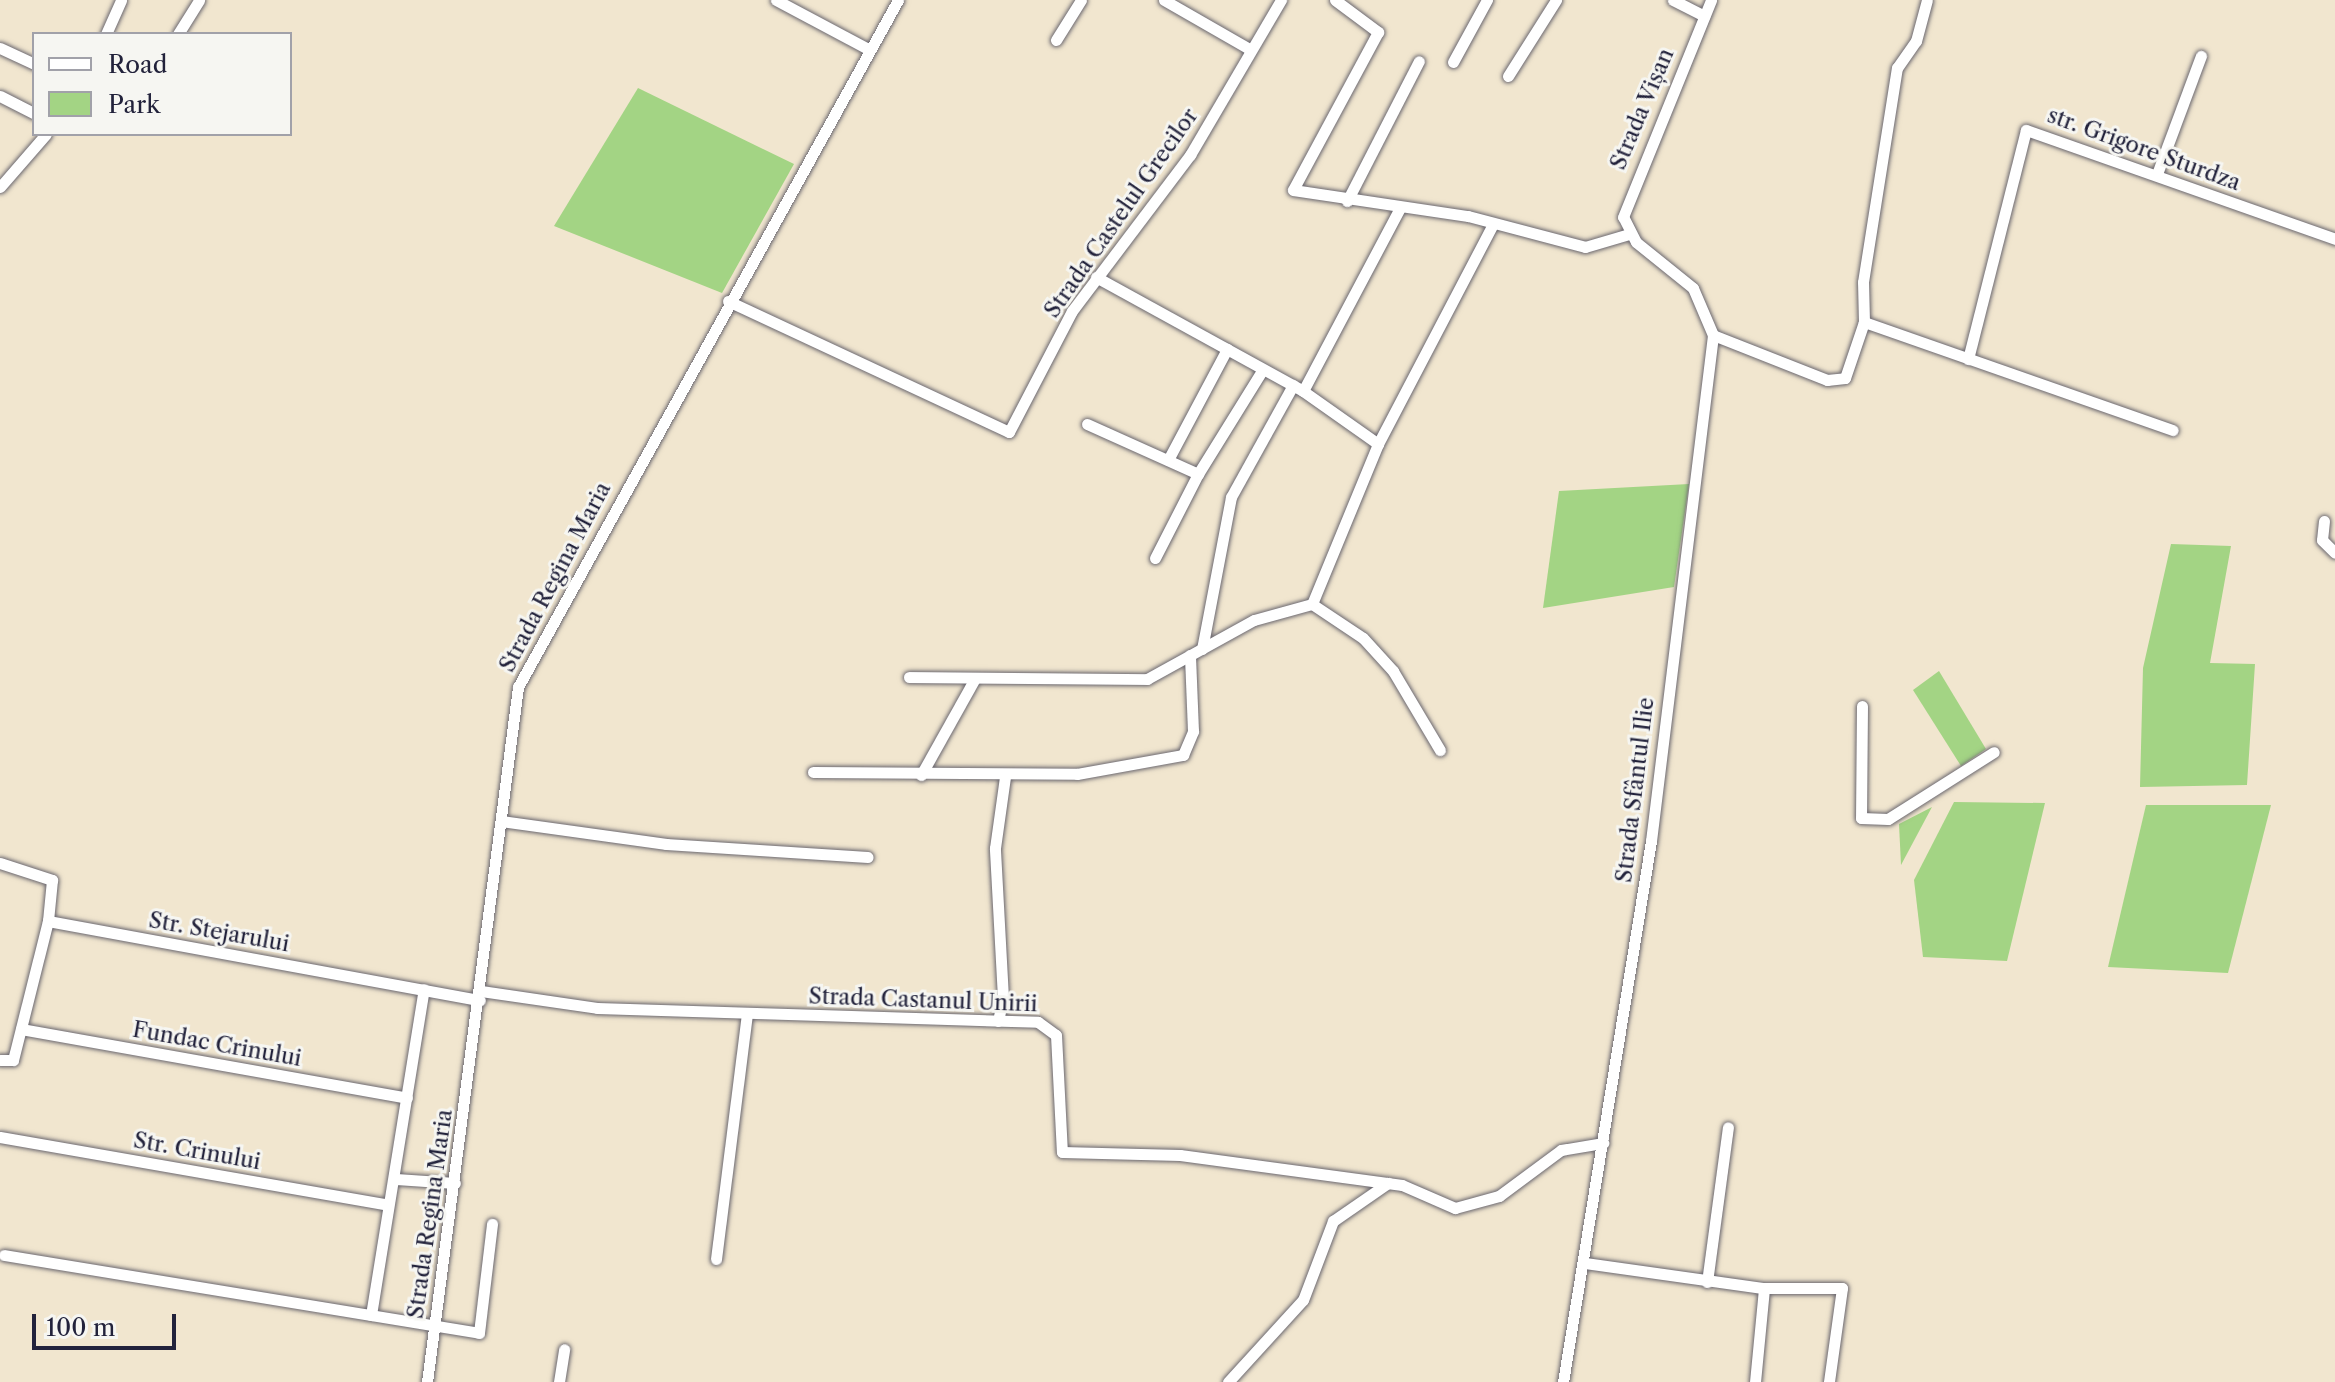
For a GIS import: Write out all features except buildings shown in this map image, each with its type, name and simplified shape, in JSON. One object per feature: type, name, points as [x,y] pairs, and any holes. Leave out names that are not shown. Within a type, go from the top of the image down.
[{"type":"street","points":[[107,32],[121,0]]},
{"type":"street","points":[[179,32],[199,0]]},
{"type":"street","points":[[776,0],[870,50]]},
{"type":"street","name":"Strada Regina Maria","points":[[427,1382],[481,996],[501,821],[524,672],[898,0]]},
{"type":"street","points":[[1056,40],[1081,0]]},
{"type":"street","points":[[1164,0],[1251,50]]},
{"type":"street","name":"Strada Castelul Grecilor","points":[[728,301],[1009,432],[1096,277],[1190,155],[1281,0]]},
{"type":"street","points":[[1335,0],[1378,32],[1291,188],[1347,201],[1493,224],[1585,247],[1629,234],[1693,288],[1713,335],[1834,381],[1845,378],[1864,322],[1863,282],[1897,68],[1916,41],[1927,0]]},
{"type":"street","points":[[1453,62],[1487,0]]},
{"type":"street","points":[[1508,76],[1556,0]]},
{"type":"street","points":[[1673,0],[1704,16]]},
{"type":"street","name":"Strada Vișan","points":[[1629,234],[1623,217],[1632,184],[1711,0]]},
{"type":"street","points":[[0,48],[32,63]]},
{"type":"street","points":[[2157,174],[2201,56]]},
{"type":"street","points":[[1347,201],[1419,61]]},
{"type":"street","points":[[0,96],[32,112]]},
{"type":"street","name":"str. Grigore Sturdza","points":[[1968,359],[2026,130],[2335,239]]},
{"type":"street","points":[[0,187],[44,136]]},
{"type":"street","points":[[1202,649],[1231,497],[1298,388],[1400,208]]},
{"type":"street","points":[[1312,604],[1378,444],[1493,224]]},
{"type":"street","points":[[1096,277],[1298,388],[1378,444]]},
{"type":"street","points":[[1864,322],[2173,430]]},
{"type":"street","name":"Strada Sfântul Ilie","points":[[1563,1382],[1585,1263],[1651,841],[1713,335]]},
{"type":"street","points":[[1168,460],[1227,349]]},
{"type":"street","points":[[1155,558],[1198,474],[1263,369]]},
{"type":"street","points":[[1087,424],[1198,474]]},
{"type":"street","points":[[2324,521],[2322,540],[2335,553]]},
{"type":"street","points":[[909,677],[974,680],[1147,679],[1254,620],[1312,604]]},
{"type":"street","points":[[1312,604],[1383,660],[1440,750]]},
{"type":"street","points":[[813,772],[1005,777],[1077,774],[1183,755],[1193,731],[1190,655]]},
{"type":"street","points":[[921,775],[974,680]]},
{"type":"street","points":[[1862,706],[1861,818],[1888,819],[1994,752]]},
{"type":"street","points":[[998,1021],[1003,998],[995,848],[1005,777]]},
{"type":"street","points":[[501,821],[666,844],[868,857]]},
{"type":"street","points":[[0,863],[52,880],[48,921],[13,1060],[0,1060]]},
{"type":"street","name":"Str. Stejarului","points":[[48,921],[424,989],[481,996]]},
{"type":"street","points":[[371,1315],[388,1205],[396,1179],[424,989]]},
{"type":"street","name":"Strada Castanul Unirii","points":[[481,996],[597,1008],[998,1021],[1053,1030],[1062,1152],[1180,1155],[1389,1183],[1475,1207],[1561,1150],[1603,1143]]},
{"type":"street","points":[[716,1259],[747,1014]]},
{"type":"street","name":"Fundac Crinului","points":[[21,1029],[407,1098]]},
{"type":"street","points":[[1707,1282],[1728,1127]]},
{"type":"street","name":"Str. Crinului","points":[[0,1137],[388,1205]]},
{"type":"street","points":[[396,1179],[455,1183]]},
{"type":"street","points":[[1228,1382],[1303,1300],[1333,1221],[1389,1183]]},
{"type":"street","points":[[4,1255],[479,1333],[492,1224]]},
{"type":"street","points":[[1585,1263],[1764,1288],[1842,1288],[1829,1382]]},
{"type":"street","points":[[1755,1382],[1764,1288]]},
{"type":"street","points":[[559,1382],[564,1349]]},
{"type":"green space","points":[[638,88],[794,164],[722,293],[554,226]]},
{"type":"green space","points":[[1689,484],[1674,587],[1543,608],[1559,491]]},
{"type":"green space","points":[[2171,544],[2231,546],[2210,663],[2255,664],[2247,785],[2140,787],[2143,668]]},
{"type":"green space","points":[[1939,671],[1986,749],[1961,766],[1913,690]]},
{"type":"green space","points":[[1954,802],[2045,803],[2007,961],[1923,957],[1914,880]]},
{"type":"green space","points":[[2146,805],[2271,805],[2228,973],[2108,967]]},
{"type":"green space","points":[[1932,807],[1901,865],[1899,824]]}]
